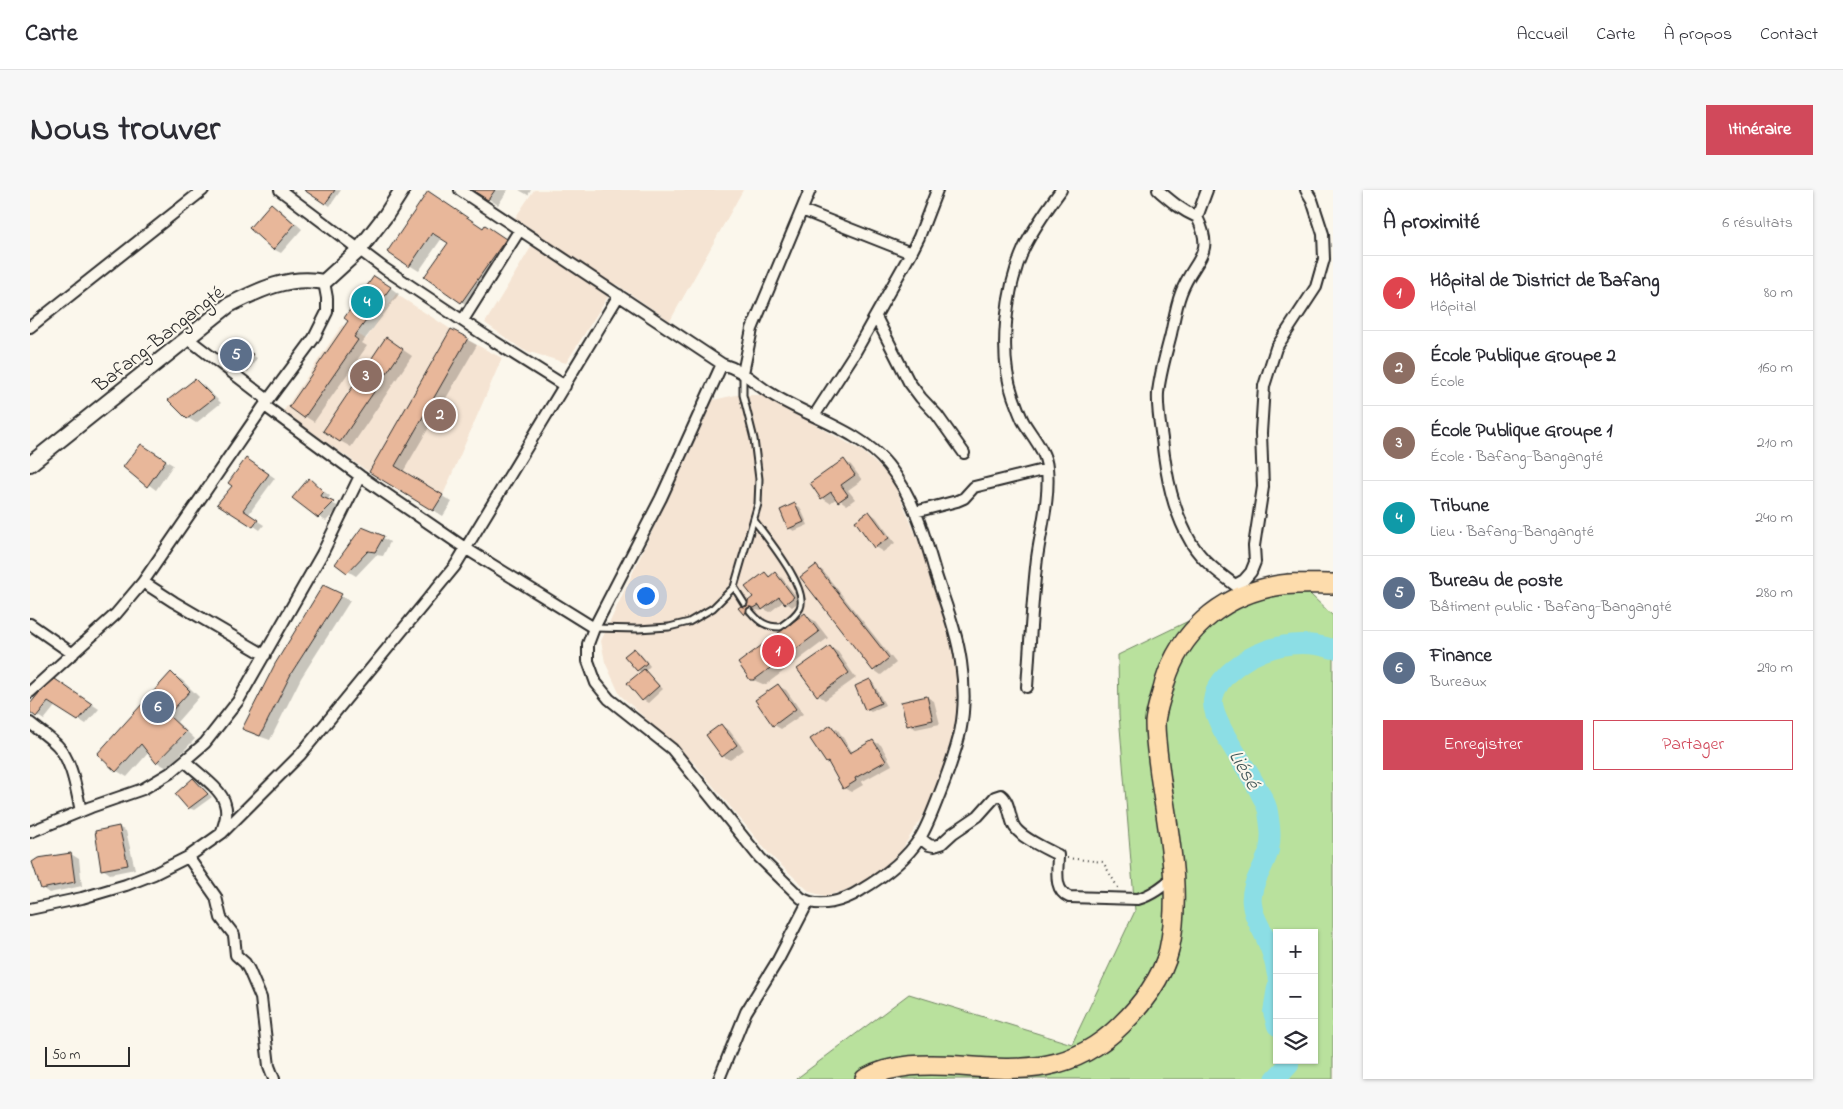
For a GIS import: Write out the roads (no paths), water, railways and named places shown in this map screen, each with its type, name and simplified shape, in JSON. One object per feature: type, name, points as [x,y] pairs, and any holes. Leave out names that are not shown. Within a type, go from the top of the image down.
[{"type":"highway","points":[[864,1079],[897,1068],[922,1064],[1026,1068],[1054,1064],[1084,1054],[1122,1024],[1149,992],[1162,970],[1169,953],[1174,923],[1175,876],[1155,720],[1160,698],[1176,654],[1188,635],[1208,616],[1232,600],[1240,589],[1333,584]]},
{"type":"street","points":[[30,327],[202,190]]},
{"type":"street","points":[[280,190],[359,250],[565,386]]},
{"type":"street","points":[[30,692],[116,614],[143,582],[266,403],[314,338],[327,312],[328,298],[324,282],[359,250],[386,215],[402,190]]},
{"type":"street","points":[[460,190],[722,364],[743,372],[770,393],[858,440],[886,463],[897,477],[923,531],[953,628],[961,660],[964,696],[963,724],[956,753],[920,838],[902,860],[889,871],[855,894],[831,902],[820,904],[808,902],[801,898],[760,858],[672,749],[609,698],[596,683],[588,661],[588,644],[594,628],[661,498],[722,364]]},
{"type":"street","points":[[743,372],[752,329],[810,190]]},
{"type":"street","points":[[814,416],[876,317],[919,236],[937,190]]},
{"type":"street","points":[[1027,687],[1030,628],[1047,469],[1043,454],[1022,418],[1012,396],[1008,378],[1006,323],[1008,301],[1024,248],[1061,190]]},
{"type":"street","points":[[1158,190],[1168,201],[1181,210],[1197,217]]},
{"type":"street","points":[[1207,190],[1197,217],[1205,240],[1204,250],[1180,293],[1161,373],[1158,395],[1159,416],[1166,472],[1174,507],[1192,545],[1210,567],[1240,589],[1244,580],[1251,572],[1254,562],[1254,546],[1262,487],[1264,386],[1276,348],[1316,287],[1324,259],[1323,234],[1312,200],[1306,190]]},
{"type":"street","points":[[802,210],[911,252]]},
{"type":"street","points":[[463,320],[520,231]]},
{"type":"street","name":"Bafang-Bangangté","points":[[30,464],[229,305],[251,294],[284,282],[309,279],[324,282]]},
{"type":"street","points":[[30,909],[82,898],[126,885],[188,857],[222,833],[300,754],[442,583],[565,386],[619,295]]},
{"type":"street","points":[[876,317],[909,382],[937,415],[964,453]]},
{"type":"street","points":[[187,338],[266,403],[360,476],[465,548],[594,628]]},
{"type":"street","points":[[915,512],[957,502],[964,498],[974,487],[1047,469]]},
{"type":"street","points":[[30,832],[143,789],[170,773],[205,743],[238,701],[265,655],[322,554],[360,476]]},
{"type":"street","points":[[143,582],[265,655]]},
{"type":"street","points":[[30,624],[73,654]]},
{"type":"street","points":[[30,723],[57,745],[64,756],[71,772],[81,811]]},
{"type":"street","points":[[185,761],[219,792],[225,803],[226,817],[222,833]]},
{"type":"street","points":[[920,838],[929,845],[941,844],[953,832],[978,816],[995,798],[1001,795],[1006,802],[1013,825],[1018,832],[1058,855],[1059,891],[1068,898],[1138,899],[1146,896],[1175,876]]},
{"type":"street","points":[[188,857],[216,897],[221,918],[234,935],[236,955],[245,963],[256,983],[261,998],[270,1066],[274,1079]]},
{"type":"street","points":[[719,1079],[746,1012],[778,960],[808,902]]},
{"type":"lane","points":[[594,628],[661,628],[689,622],[713,608],[734,587],[758,504],[759,479],[754,439],[743,395],[743,372]]},
{"type":"lane","points":[[750,611],[759,622],[770,627],[780,627],[792,618],[799,608],[802,598],[792,576],[754,520]]},
{"type":"lane","points":[[734,587],[744,604]]},
{"type":"waterway","name":"Liésé","points":[[1277,974],[1272,952],[1256,918],[1252,904],[1253,890],[1270,845],[1268,810],[1256,785],[1218,721],[1213,701],[1221,681],[1243,662],[1259,653],[1269,649],[1301,644],[1333,649]]},
{"type":"waterway","name":"Liésé","points":[[1275,1079],[1289,1064]]},
{"type":"place","name":"Tribune","points":[[367,302]]},
{"type":"place","name":"Bureau de poste","points":[[236,355]]},
{"type":"place","name":"École Publique Groupe 1","points":[[366,376]]},
{"type":"place","name":"École Publique Groupe 2","points":[[440,415]]},
{"type":"place","name":"Hôpital de District de Bafang","points":[[778,651]]},
{"type":"place","name":"Finance","points":[[158,707]]}]
